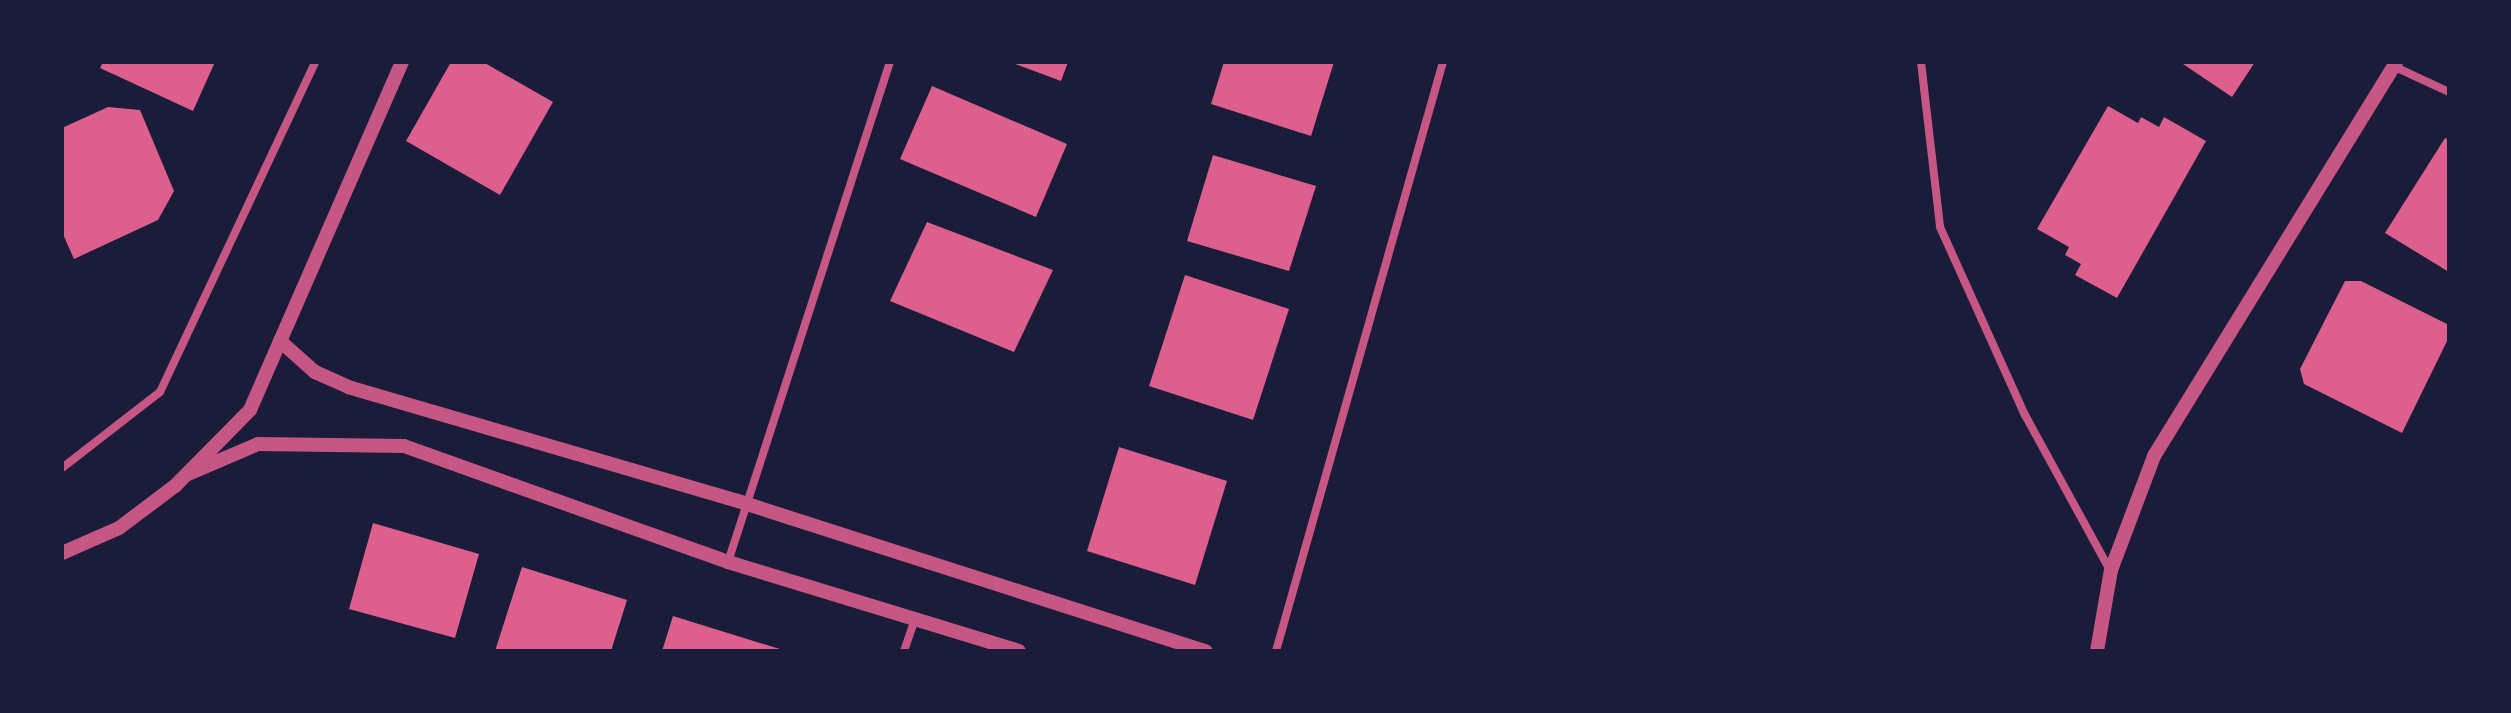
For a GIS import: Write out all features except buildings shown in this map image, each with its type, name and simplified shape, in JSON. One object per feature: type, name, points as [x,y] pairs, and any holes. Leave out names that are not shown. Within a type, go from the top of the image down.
[{"type":"street","points":[[62,468],[160,392],[315,62]]},
{"type":"street","points":[[62,553],[119,528],[188,474],[250,410],[402,62]]},
{"type":"street","points":[[728,562],[890,62]]},
{"type":"street","points":[[1276,651],[1443,62]]},
{"type":"street","points":[[1921,62],[1940,227],[2025,415],[2111,570]]},
{"type":"street","points":[[2097,651],[2111,570],[2154,456],[2395,64],[2449,92]]},
{"type":"street","points":[[280,341],[315,372],[348,387],[747,504],[1206,651]]},
{"type":"street","points":[[188,474],[258,444],[404,446],[728,562],[1019,651]]},
{"type":"street","points":[[904,651],[915,619]]}]
